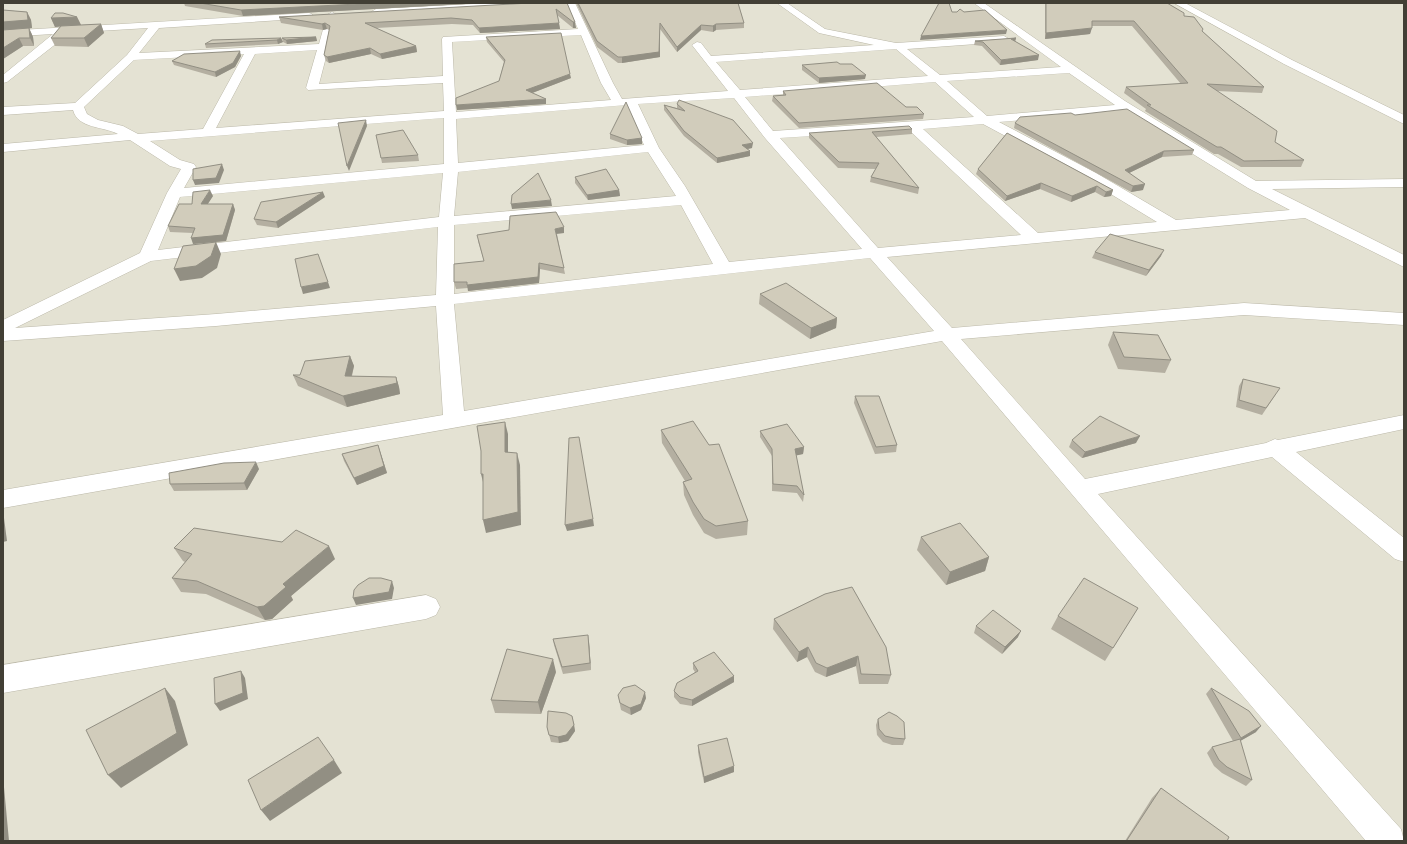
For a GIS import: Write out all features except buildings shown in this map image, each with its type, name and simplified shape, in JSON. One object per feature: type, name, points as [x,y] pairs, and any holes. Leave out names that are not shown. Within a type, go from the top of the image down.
[{"type":"street","points":[[369,12],[543,3]]},
{"type":"street","points":[[572,3],[607,83],[625,102],[652,148],[686,200],[724,268]]},
{"type":"street","points":[[781,3],[822,31],[898,47],[937,78],[983,119],[1091,176],[1173,225]]},
{"type":"street","points":[[978,3],[1126,108],[1253,185],[1404,262]]},
{"type":"street","points":[[1180,4],[1200,3]]},
{"type":"street","points":[[1180,4],[1288,62],[1404,120]]},
{"type":"street","points":[[290,6],[324,16]]},
{"type":"street","points":[[437,8],[447,39],[449,79],[451,168],[446,221],[446,300],[454,420]]},
{"type":"street","points":[[3,41],[59,33],[156,25],[324,16]]},
{"type":"street","points":[[324,16],[323,47],[312,88],[449,79]]},
{"type":"street","points":[[3,111],[78,106],[131,57],[156,25]]},
{"type":"street","points":[[447,39],[584,32]]},
{"type":"street","points":[[3,34],[59,33]]},
{"type":"street","points":[[3,80],[8,71],[30,59],[53,41],[59,33]]},
{"type":"street","points":[[707,59],[1027,37]]},
{"type":"street","points":[[697,45],[770,135],[947,334],[1080,489],[1389,841]]},
{"type":"street","points":[[131,57],[323,47]]},
{"type":"street","points":[[207,133],[251,51]]},
{"type":"street","points":[[3,65],[30,59]]},
{"type":"street","points":[[3,148],[134,137],[737,95],[937,78],[1073,69]]},
{"type":"street","points":[[78,106],[81,116],[94,123],[118,129],[134,137],[175,163],[189,168],[174,193],[147,256]]},
{"type":"street","points":[[770,135],[912,126],[1126,108]]},
{"type":"street","points":[[912,126],[1034,238]]},
{"type":"street","points":[[174,193],[652,148]]},
{"type":"street","points":[[1253,185],[1404,184]]},
{"type":"street","points":[[3,327],[147,256],[446,221],[686,200]]},
{"type":"street","points":[[3,335],[216,320],[446,300],[724,268],[1306,213]]},
{"type":"street","points":[[3,499],[947,334],[1244,309],[1404,319]]},
{"type":"street","points":[[1080,489],[1275,447],[1404,422]]},
{"type":"street","points":[[1275,447],[1404,552]]},
{"type":"street","points":[[3,679],[426,607]]},
{"type":"shaded area","points":[[3,3],[1404,3],[1404,841],[3,841]]}]
